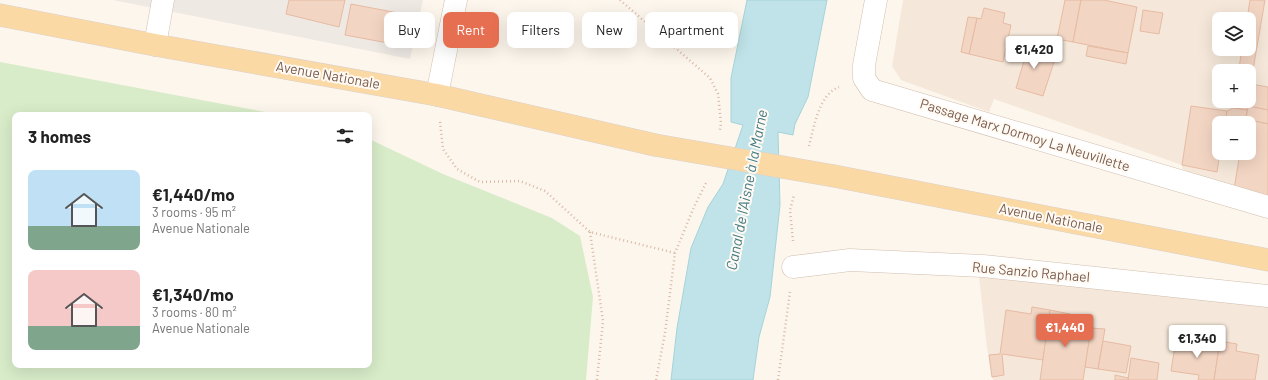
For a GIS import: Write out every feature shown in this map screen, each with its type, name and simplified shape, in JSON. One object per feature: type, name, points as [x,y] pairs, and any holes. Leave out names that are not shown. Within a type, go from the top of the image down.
[{"type":"main road","name":"Avenue Nationale","points":[[0,15],[155,45],[438,95],[655,144],[834,176],[1268,260]]},
{"type":"street","points":[[155,45],[163,0]]},
{"type":"street","points":[[438,95],[456,0]]},
{"type":"street","points":[[864,78],[864,65],[876,0]]},
{"type":"street","name":"Passage Marx Dormoy La Neuvillette","points":[[864,78],[872,90],[1268,208]]},
{"type":"street","name":"Rue Sanzio Raphael","points":[[793,267],[850,260],[983,266],[1268,296]]},
{"type":"path","points":[[808,150],[821,105],[834,89],[864,78]]},
{"type":"path","points":[[438,95],[443,149],[457,169],[480,182],[520,181],[545,191],[590,232],[675,253]]},
{"type":"path","points":[[778,380],[793,267],[793,243],[790,210],[794,195]]},
{"type":"path","points":[[590,232],[603,320],[597,380]]},
{"type":"shaded area","points":[[113,0],[423,0],[420,12],[384,12],[384,48],[412,48],[410,59]]},
{"type":"shaded area","points":[[903,0],[1268,0],[1268,198],[1234,189],[1182,169],[1182,165],[994,99],[989,112],[901,80],[892,66]]},
{"type":"shaded area","points":[[979,276],[1268,305],[1268,380],[993,380],[987,348]]},
{"type":"green space","points":[[0,62],[265,112],[12,112],[12,368],[372,368],[372,140],[443,174],[552,218],[580,236],[593,297],[586,380],[0,380]]},
{"type":"water","name":"Canal de l'Aisne à la Marne","points":[[747,0],[827,0],[808,97],[795,124],[793,135],[778,132],[780,205],[770,297],[759,337],[753,380],[671,380],[677,328],[691,248],[708,207],[723,184],[743,125],[731,122],[731,78]]},
{"type":"building","points":[[289,0],[345,0],[339,27],[286,14]]},
{"type":"building","points":[[1065,0],[1081,0],[1073,42],[1057,39]]},
{"type":"building","points":[[1081,0],[1104,0],[1137,7],[1128,53],[1073,42]]},
{"type":"building","points":[[1250,0],[1265,0],[1256,52],[1256,12],[1248,12]]},
{"type":"building","points":[[351,4],[393,12],[384,12],[384,42],[345,35]]},
{"type":"building","points":[[984,8],[1005,13],[1003,23],[1011,25],[1003,62],[969,54],[977,18],[981,19]]},
{"type":"building","points":[[1143,10],[1163,13],[1159,34],[1140,31]]},
{"type":"building","points":[[968,17],[977,18],[969,54],[961,52]]},
{"type":"building","points":[[1022,45],[1049,53],[1048,60],[1054,62],[1043,96],[1016,88],[1024,61],[1017,59]]},
{"type":"building","points":[[1088,46],[1128,53],[1126,64],[1086,56]]},
{"type":"building","points":[[1241,56],[1255,56],[1254,64],[1240,64]]},
{"type":"building","points":[[1256,85],[1268,87],[1268,110],[1256,108]]},
{"type":"building","points":[[1191,106],[1227,111],[1226,116],[1212,116],[1212,160],[1219,160],[1217,172],[1182,165]]},
{"type":"building","points":[[1233,108],[1247,108],[1247,110]]},
{"type":"building","points":[[1233,108],[1247,110],[1246,116],[1226,116],[1227,111]]},
{"type":"building","points":[[1248,108],[1256,108],[1268,110],[1268,124],[1256,121],[1256,116],[1246,116]]},
{"type":"building","points":[[1256,121],[1268,124],[1268,198],[1234,189],[1239,160],[1256,160]]},
{"type":"building","points":[[1032,307],[1050,310],[1043,360],[1002,354],[1004,375],[992,377],[989,355],[1000,354],[1006,310],[1031,314]]},
{"type":"building","points":[[1050,310],[1070,314],[1069,320],[1092,325],[1083,380],[1040,380]]},
{"type":"building","points":[[1091,328],[1105,329],[1098,369],[1085,367]]},
{"type":"building","points":[[1201,339],[1220,341],[1214,380],[1198,380],[1199,375],[1171,371],[1176,340],[1201,345]]},
{"type":"building","points":[[1103,341],[1131,346],[1126,373],[1098,369]]},
{"type":"building","points":[[1220,341],[1237,344],[1236,351],[1259,355],[1255,380],[1214,380]]},
{"type":"building","points":[[1131,358],[1159,363],[1157,380],[1128,380]]},
{"type":"building","points":[[1115,375],[1128,378],[1128,380],[1115,380]]}]
